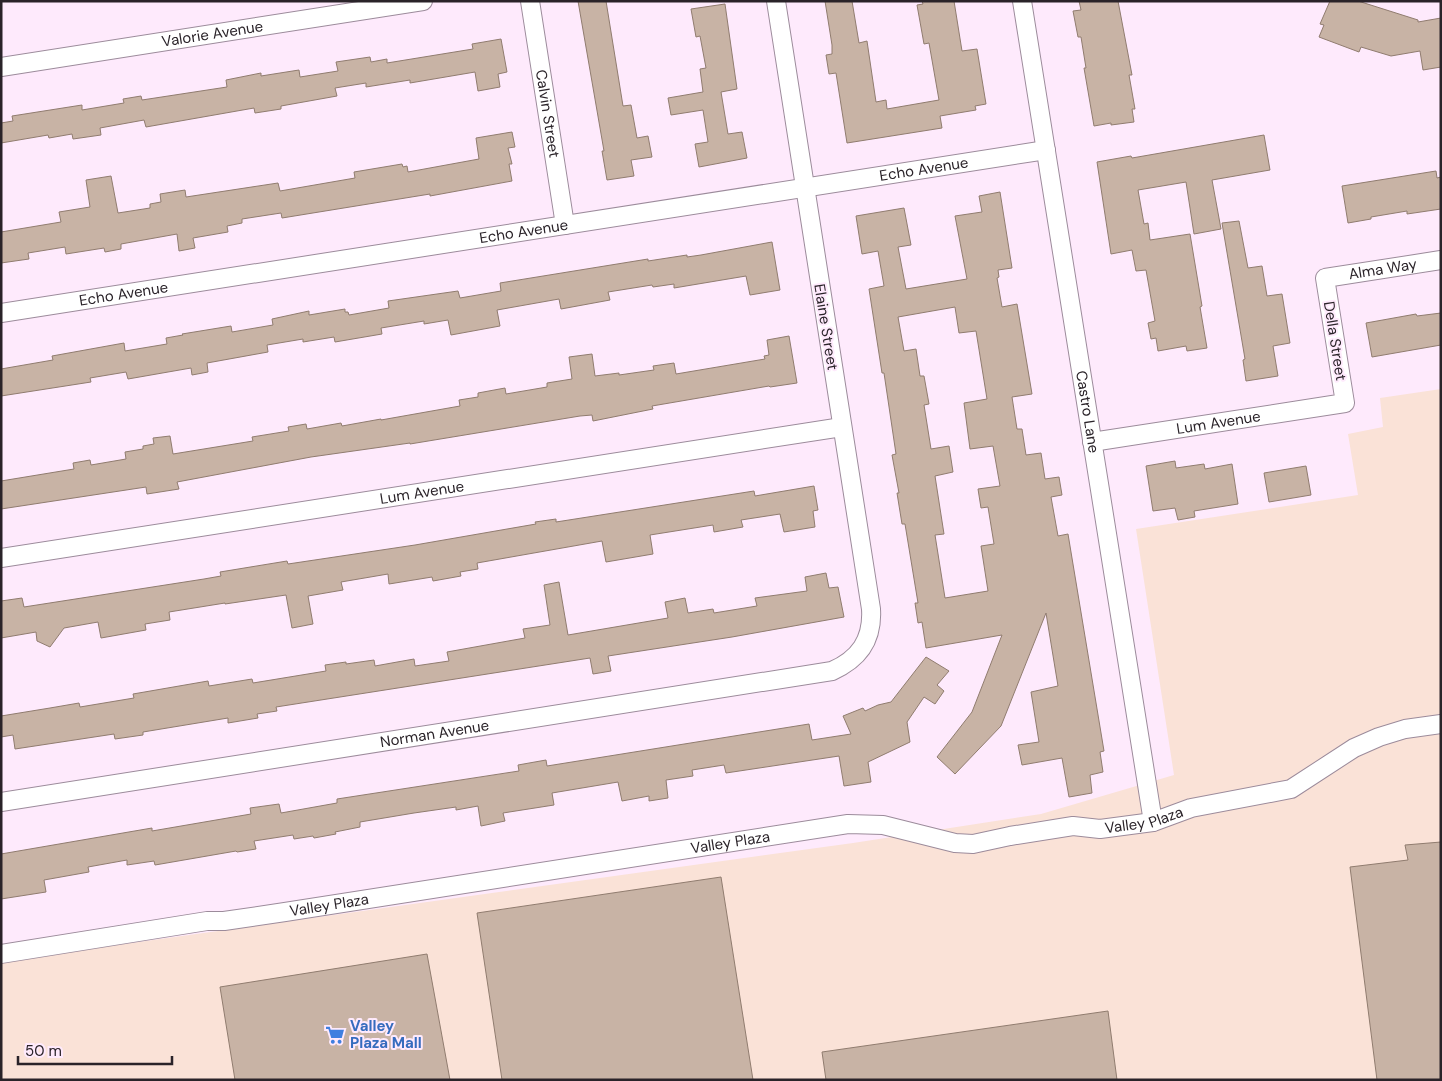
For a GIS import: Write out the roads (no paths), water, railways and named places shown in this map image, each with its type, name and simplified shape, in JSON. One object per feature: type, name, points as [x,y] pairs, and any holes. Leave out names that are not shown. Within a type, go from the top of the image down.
[{"type":"street","name":"Valorie Avenue","points":[[1,67],[423,1]]},
{"type":"street","name":"Calvin Street","points":[[530,1],[565,225]]},
{"type":"street","name":"Elaine Street","points":[[776,1],[870,609],[871,619],[868,637],[860,651]]},
{"type":"street","name":"Castro Lane","points":[[1022,1],[1153,822]]},
{"type":"street","name":"Echo Avenue","points":[[1,313],[1046,150]]},
{"type":"street","name":"Alma Way","points":[[1325,278],[1441,260]]},
{"type":"street","name":"Della Street","points":[[1325,278],[1345,403]]},
{"type":"street","name":"Lum Avenue","points":[[1092,442],[1345,403]]},
{"type":"street","name":"Lum Avenue","points":[[1,558],[842,427]]},
{"type":"street","name":"Norman Avenue","points":[[1,802],[832,672],[846,665],[860,651]]},
{"type":"street","name":"Valley Plaza","points":[[1,954],[207,921],[224,921],[285,912],[848,824],[883,825],[955,843],[973,844],[1073,826],[1100,829],[1153,822],[1191,808],[1292,789],[1354,748],[1379,737],[1405,729],[1441,724]]},
{"type":"place","name":"Valley Plaza Mall","points":[[335,1035]]}]
